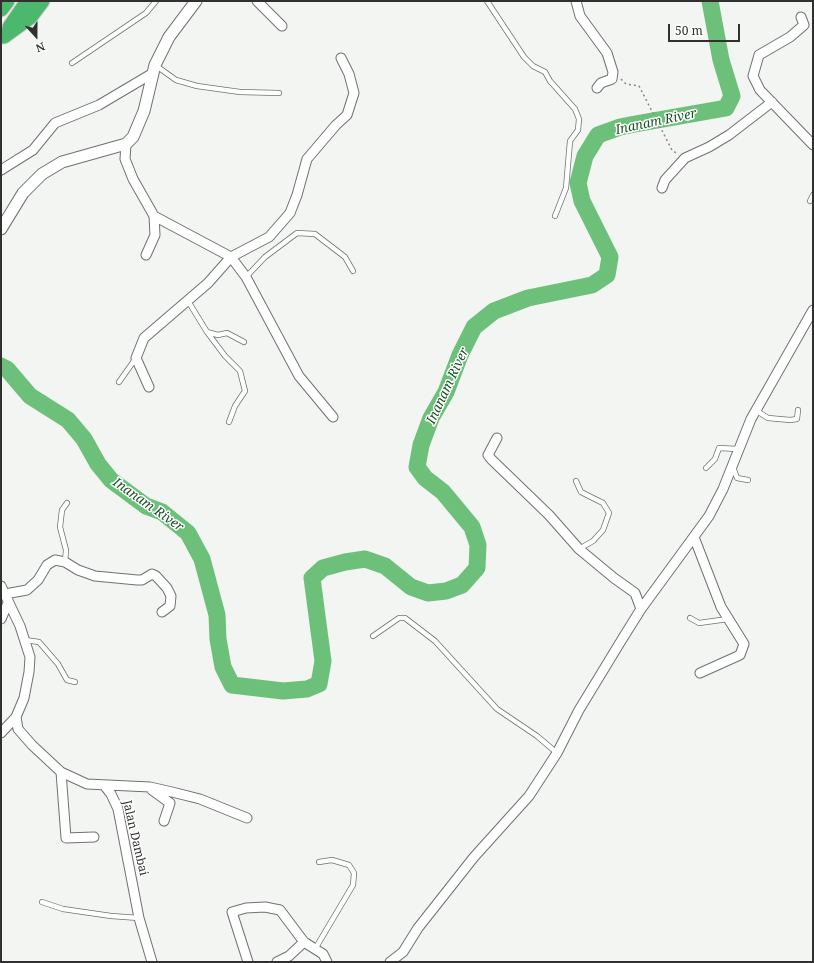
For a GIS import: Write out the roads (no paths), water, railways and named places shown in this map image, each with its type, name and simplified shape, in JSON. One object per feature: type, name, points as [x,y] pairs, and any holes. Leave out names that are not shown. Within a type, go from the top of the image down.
[{"type":"highway","points":[[1,9],[6,1]]},
{"type":"highway","points":[[4,36],[28,1]]},
{"type":"highway","points":[[4,36],[30,17],[42,1]]},
{"type":"street","points":[[1,229],[23,193],[42,174],[62,162],[126,144],[133,137],[144,111],[154,69],[169,37],[196,1]]},
{"type":"street","points":[[257,1],[282,26]]},
{"type":"street","points":[[576,1],[580,16],[607,52],[613,72],[612,79],[601,82],[597,88]]},
{"type":"street","points":[[801,17],[804,25],[790,37],[759,54],[753,76],[760,90],[813,145]]},
{"type":"street","points":[[149,387],[136,358],[144,338],[208,283],[231,257],[269,237],[290,213],[297,195],[307,159],[336,125],[347,115],[354,93],[349,74],[342,58]]},
{"type":"street","points":[[1,170],[33,150],[55,123],[99,105],[154,69]]},
{"type":"street","points":[[662,188],[665,180],[685,158],[709,148],[729,136],[772,102]]},
{"type":"street","points":[[126,144],[125,159],[133,179],[154,216],[155,235],[146,255]]},
{"type":"street","points":[[154,216],[231,257],[246,277],[299,376],[333,417]]},
{"type":"street","points":[[390,962],[402,952],[418,928],[474,856],[529,796],[557,753],[579,710],[641,610],[694,537],[716,502],[757,408],[813,310]]},
{"type":"street","points":[[496,438],[488,455],[580,549],[614,578],[635,593],[641,610]]},
{"type":"street","points":[[694,537],[721,607],[744,644],[740,655],[700,673]]},
{"type":"street","points":[[5,594],[27,590],[38,580],[47,565],[55,560],[65,562],[78,570],[95,576],[142,580],[152,574],[156,576],[167,588],[171,596],[170,606],[162,612]]},
{"type":"street","points":[[1,619],[5,594]]},
{"type":"street","points":[[1,733],[16,717],[24,698],[30,657],[25,640],[5,594]]},
{"type":"street","points":[[16,717],[18,729],[23,736],[62,772],[87,784],[150,787],[200,799],[247,818]]},
{"type":"street","points":[[62,772],[66,838],[94,838]]},
{"type":"street","name":"Jalan Dambai","points":[[104,785],[111,794],[118,809],[139,918],[152,962]]},
{"type":"street","points":[[150,787],[170,803],[164,821]]},
{"type":"street","points":[[248,962],[232,912],[246,908],[265,907],[280,910],[304,942],[324,954],[327,962]]},
{"type":"street","points":[[277,962],[289,956],[304,942]]},
{"type":"lane","points":[[72,63],[146,13],[156,1]]},
{"type":"lane","points":[[487,1],[524,57],[533,66],[545,72],[550,81],[575,109],[579,119],[578,130],[570,141],[566,188],[555,216]]},
{"type":"lane","points":[[154,69],[176,80],[197,86],[240,92],[279,93]]},
{"type":"lane","points":[[810,201],[813,195]]},
{"type":"lane","points":[[246,277],[265,257],[297,233],[314,234],[345,257],[353,272]]},
{"type":"lane","points":[[188,301],[207,332],[225,356],[240,371],[245,391],[235,406],[229,422]]},
{"type":"lane","points":[[207,332],[218,335],[227,333],[244,342]]},
{"type":"lane","points":[[119,382],[136,358]]},
{"type":"lane","points":[[757,408],[760,413],[768,418],[790,420],[797,419],[798,410]]},
{"type":"lane","points":[[706,468],[715,459],[719,448],[738,449]]},
{"type":"lane","points":[[732,465],[737,478],[748,480]]},
{"type":"lane","points":[[576,481],[581,492],[603,503],[609,513],[603,530],[593,541],[580,549]]},
{"type":"lane","points":[[65,562],[66,550],[60,527],[62,510],[67,503]]},
{"type":"lane","points":[[373,636],[399,618],[405,618],[435,641],[497,709],[537,736],[557,753]]},
{"type":"lane","points":[[690,618],[699,622],[728,619]]},
{"type":"lane","points":[[25,640],[39,642],[58,664],[67,680],[75,682]]},
{"type":"lane","points":[[315,949],[353,885],[354,873],[348,865],[332,860],[319,862]]},
{"type":"lane","points":[[42,902],[63,909],[111,916],[139,918]]},
{"type":"waterway","name":"Inanam River","points":[[1,366],[7,369],[30,396],[68,420],[84,439],[98,464],[111,480],[146,506],[162,512],[188,533],[202,559],[217,615],[218,639],[223,667],[232,685],[283,691],[307,689],[319,684],[323,661],[312,578],[323,568],[345,562],[365,559],[385,566],[411,587],[428,593],[446,591],[462,585],[477,568],[478,545],[472,527],[443,492],[425,478],[417,467],[421,445],[431,418],[446,392],[460,355],[474,327],[494,311],[528,298],[592,285],[607,275],[610,257],[582,201],[578,183],[585,156],[598,135],[620,127],[726,108],[732,96],[721,60],[710,1]]}]
